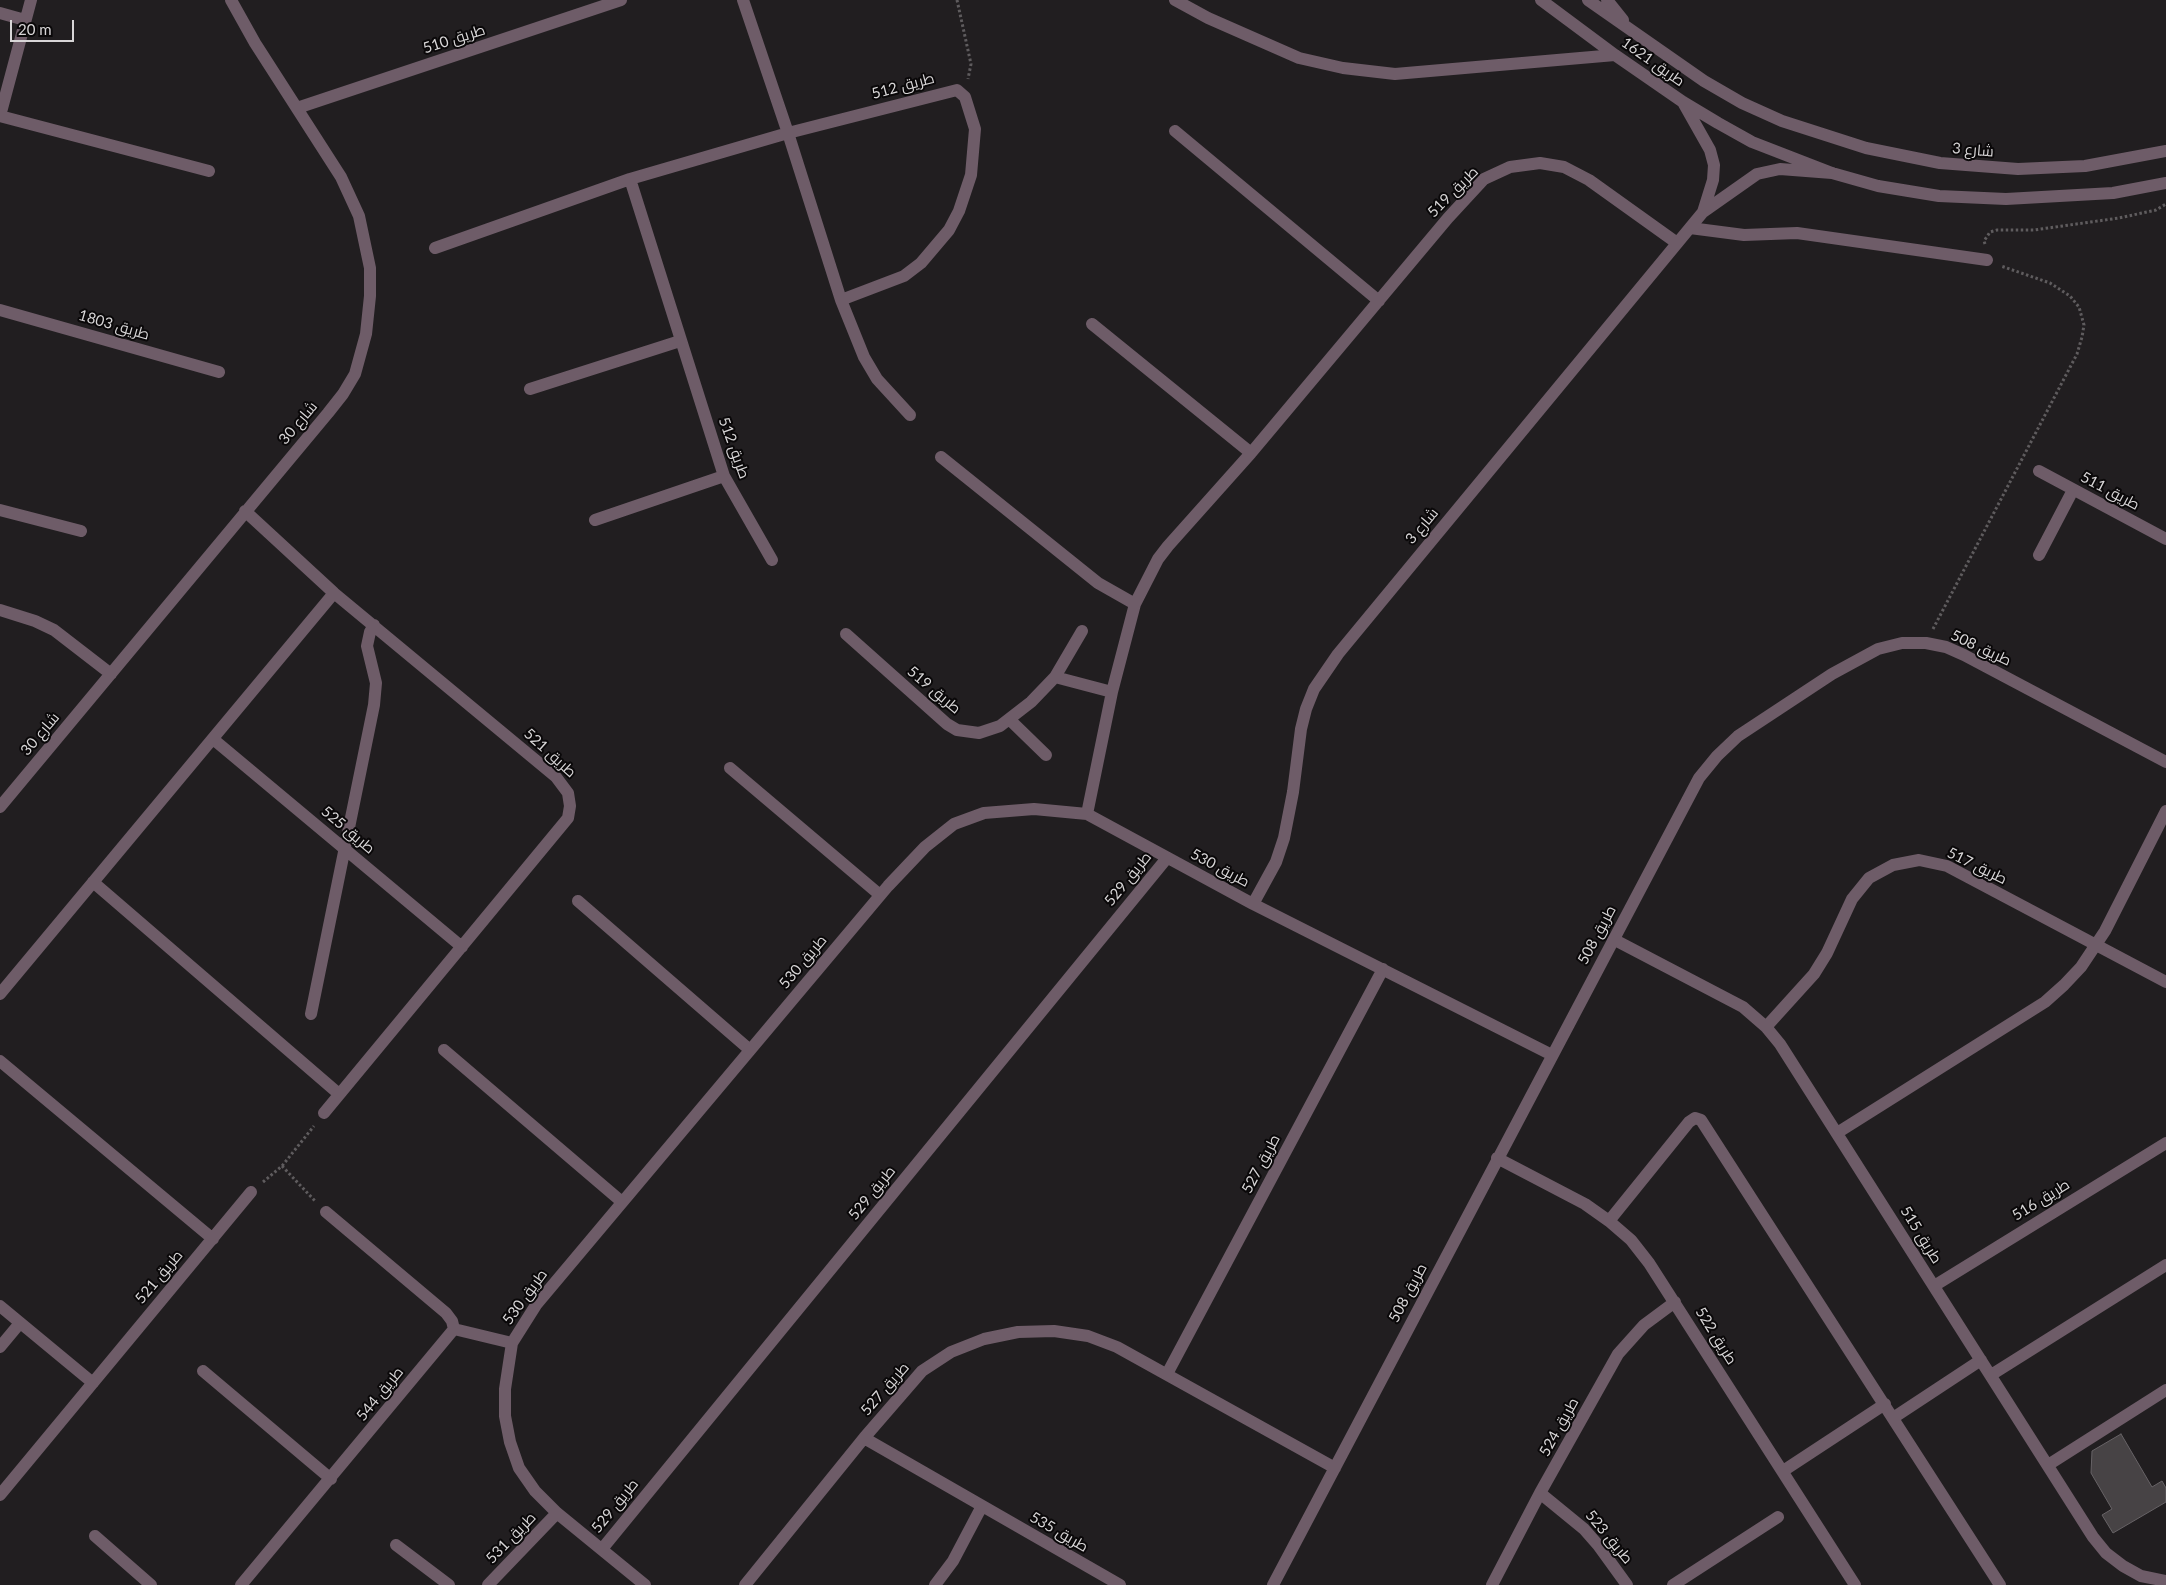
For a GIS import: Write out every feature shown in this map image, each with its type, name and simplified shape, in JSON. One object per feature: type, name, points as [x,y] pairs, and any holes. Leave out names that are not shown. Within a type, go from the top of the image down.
[{"type":"street","points":[[31,0],[0,116],[209,171]]},
{"type":"street","name":"شارع 30","points":[[0,807],[343,394],[355,374],[366,334],[370,296],[370,268],[359,216],[340,177],[255,43],[231,0]]},
{"type":"street","name":"طريق 510","points":[[297,108],[621,0]]},
{"type":"street","points":[[743,0],[788,133],[840,300],[864,357],[877,379],[910,415]]},
{"type":"street","points":[[1175,0],[1208,18],[1299,58],[1343,68],[1395,74],[1615,55]]},
{"type":"street","name":"طريق 1621","points":[[1541,0],[1683,102],[1752,142]]},
{"type":"street","name":"طريق 1621","points":[[1588,0],[1704,82],[1742,103],[1782,121]]},
{"type":"street","points":[[1607,0],[1636,35]]},
{"type":"street","points":[[0,13],[25,20]]},
{"type":"street","name":"طريق 512","points":[[435,248],[630,179],[788,133],[942,92],[957,90],[965,96]]},
{"type":"street","points":[[840,300],[904,276],[921,263],[949,230],[966,194],[973,157],[975,128],[965,96]]},
{"type":"street","name":"شارع 3","points":[[1683,102],[1704,136],[1714,165],[1713,180],[1703,212]]},
{"type":"street","name":"شارع 3","points":[[1782,121],[1866,148],[1930,161],[2018,170],[2085,166],[2166,151]]},
{"type":"street","points":[[1175,131],[1379,301]]},
{"type":"street","name":"شارع 3","points":[[1752,142],[1832,173],[1878,186],[1939,196],[2006,199],[2113,194],[2166,183]]},
{"type":"street","name":"طريق 519","points":[[1087,814],[1112,692],[1134,604],[1149,574],[1168,546],[1250,454],[1448,218],[1484,180],[1510,167],[1540,163],[1564,167],[1589,180],[1677,243]]},
{"type":"street","name":"شارع 3","points":[[1253,904],[1276,862],[1284,838],[1293,792],[1301,729],[1309,702],[1325,670],[1703,212],[1757,174],[1780,169],[1832,173]]},
{"type":"street","name":"طريق 512","points":[[630,179],[724,476],[772,560]]},
{"type":"street","points":[[1690,228],[1744,235],[1797,233],[1987,260]]},
{"type":"street","name":"طريق 1803","points":[[0,310],[219,372]]},
{"type":"street","points":[[1092,324],[1250,454]]},
{"type":"street","points":[[530,389],[680,341]]},
{"type":"street","points":[[942,457],[1098,584],[1134,604]]},
{"type":"street","name":"طريق 511","points":[[2039,471],[2166,540]]},
{"type":"street","points":[[595,520],[724,476]]},
{"type":"street","points":[[2039,555],[2074,490]]},
{"type":"street","points":[[0,510],[81,531]]},
{"type":"street","name":"طريق 521","points":[[245,511],[334,593],[556,777],[568,793],[570,806],[568,818],[324,1112]]},
{"type":"street","points":[[0,994],[334,593]]},
{"type":"street","points":[[0,610],[35,621],[54,630],[110,674]]},
{"type":"street","points":[[311,1014],[376,694],[374,674],[367,646],[370,632],[374,625]]},
{"type":"street","name":"طريق 519","points":[[846,634],[947,724],[957,730],[979,733],[990,731],[1010,720],[1031,702],[1055,677],[1082,631]]},
{"type":"street","name":"طريق 508","points":[[1273,1585],[1699,778],[1717,756],[1738,736],[1832,674],[1878,649],[1902,643],[1926,643],[1964,655],[2166,762]]},
{"type":"street","points":[[1055,677],[1112,692]]},
{"type":"street","points":[[1010,720],[1046,755]]},
{"type":"street","name":"طريق 525","points":[[213,739],[462,947]]},
{"type":"street","points":[[730,768],[880,895]]},
{"type":"street","name":"طريق 530","points":[[645,1585],[557,1513],[535,1491],[519,1468],[510,1442],[505,1416],[505,1389],[512,1343],[536,1305],[880,895],[925,847],[954,824],[984,813],[1034,809],[1087,814],[1253,904],[1552,1055]]},
{"type":"street","points":[[1837,1133],[2045,1002],[2081,967],[2096,947],[2166,811]]},
{"type":"street","name":"طريق 529","points":[[602,1549],[1166,858]]},
{"type":"street","name":"طريق 517","points":[[1766,1027],[1814,974],[1827,953],[1852,899],[1869,878],[1893,865],[1919,860],[1947,866],[2096,947]]},
{"type":"street","points":[[93,882],[339,1094]]},
{"type":"street","points":[[578,901],[750,1050]]},
{"type":"street","name":"طريق 515","points":[[1613,939],[1742,1007],[1766,1027],[1780,1044],[1837,1133],[2048,1465],[2092,1538],[2122,1566],[2141,1576],[2166,1581]]},
{"type":"street","points":[[2096,947],[2166,982]]},
{"type":"street","name":"طريق 527","points":[[1167,1374],[1383,969]]},
{"type":"street","points":[[444,1050],[622,1202]]},
{"type":"street","points":[[0,1060],[213,1238]]},
{"type":"street","points":[[1609,1221],[1689,1122],[1695,1118],[1701,1120],[2000,1585]]},
{"type":"street","name":"طريق 516","points":[[1934,1286],[2166,1142]]},
{"type":"street","name":"طريق 522","points":[[1497,1158],[1560,1189],[1609,1221],[1630,1240],[1650,1263],[1855,1585]]},
{"type":"street","name":"طريق 521","points":[[0,1495],[251,1192]]},
{"type":"street","points":[[326,1212],[446,1313],[452,1321],[454,1329],[512,1343]]},
{"type":"street","points":[[1991,1376],[2166,1265]]},
{"type":"street","name":"طريق 524","points":[[1492,1585],[1540,1493],[1618,1354],[1644,1325],[1675,1302]]},
{"type":"street","points":[[0,1306],[93,1383]]},
{"type":"street","points":[[0,1346],[20,1323]]},
{"type":"street","name":"طريق 544","points":[[241,1585],[454,1329]]},
{"type":"street","name":"طريق 527","points":[[745,1585],[864,1438],[922,1371],[951,1352],[992,1337],[1018,1332],[1054,1331],[1088,1336],[1116,1347],[1167,1374],[1335,1468]]},
{"type":"street","points":[[1893,1418],[1981,1360]]},
{"type":"street","points":[[203,1371],[331,1479]]},
{"type":"street","points":[[2048,1465],[2166,1390]]},
{"type":"street","points":[[1783,1471],[1885,1404]]},
{"type":"street","name":"طريق 535","points":[[864,1438],[1120,1585]]},
{"type":"street","name":"طريق 523","points":[[1540,1493],[1584,1529],[1598,1545],[1626,1585]]},
{"type":"street","points":[[935,1585],[953,1561],[982,1506]]},
{"type":"street","name":"طريق 531","points":[[488,1585],[557,1513]]},
{"type":"street","points":[[1673,1585],[1778,1517]]},
{"type":"street","points":[[95,1536],[151,1585]]},
{"type":"street","points":[[396,1545],[449,1585]]},
{"type":"path","points":[[957,0],[972,64],[965,96]]},
{"type":"path","points":[[1926,643],[2077,354],[2084,324],[2079,308],[2070,296],[2050,283],[1987,260],[1984,241],[1990,232],[2004,229],[2034,230],[2119,218],[2156,210],[2166,204]]},
{"type":"path","points":[[251,1192],[282,1166],[324,1112]]},
{"type":"path","points":[[282,1166],[326,1212]]},
{"type":"building","points":[[2121,1434],[2152,1487],[2162,1481],[2166,1488],[2166,1502],[2113,1533],[2102,1515],[2112,1509],[2091,1473],[2092,1451]]}]
